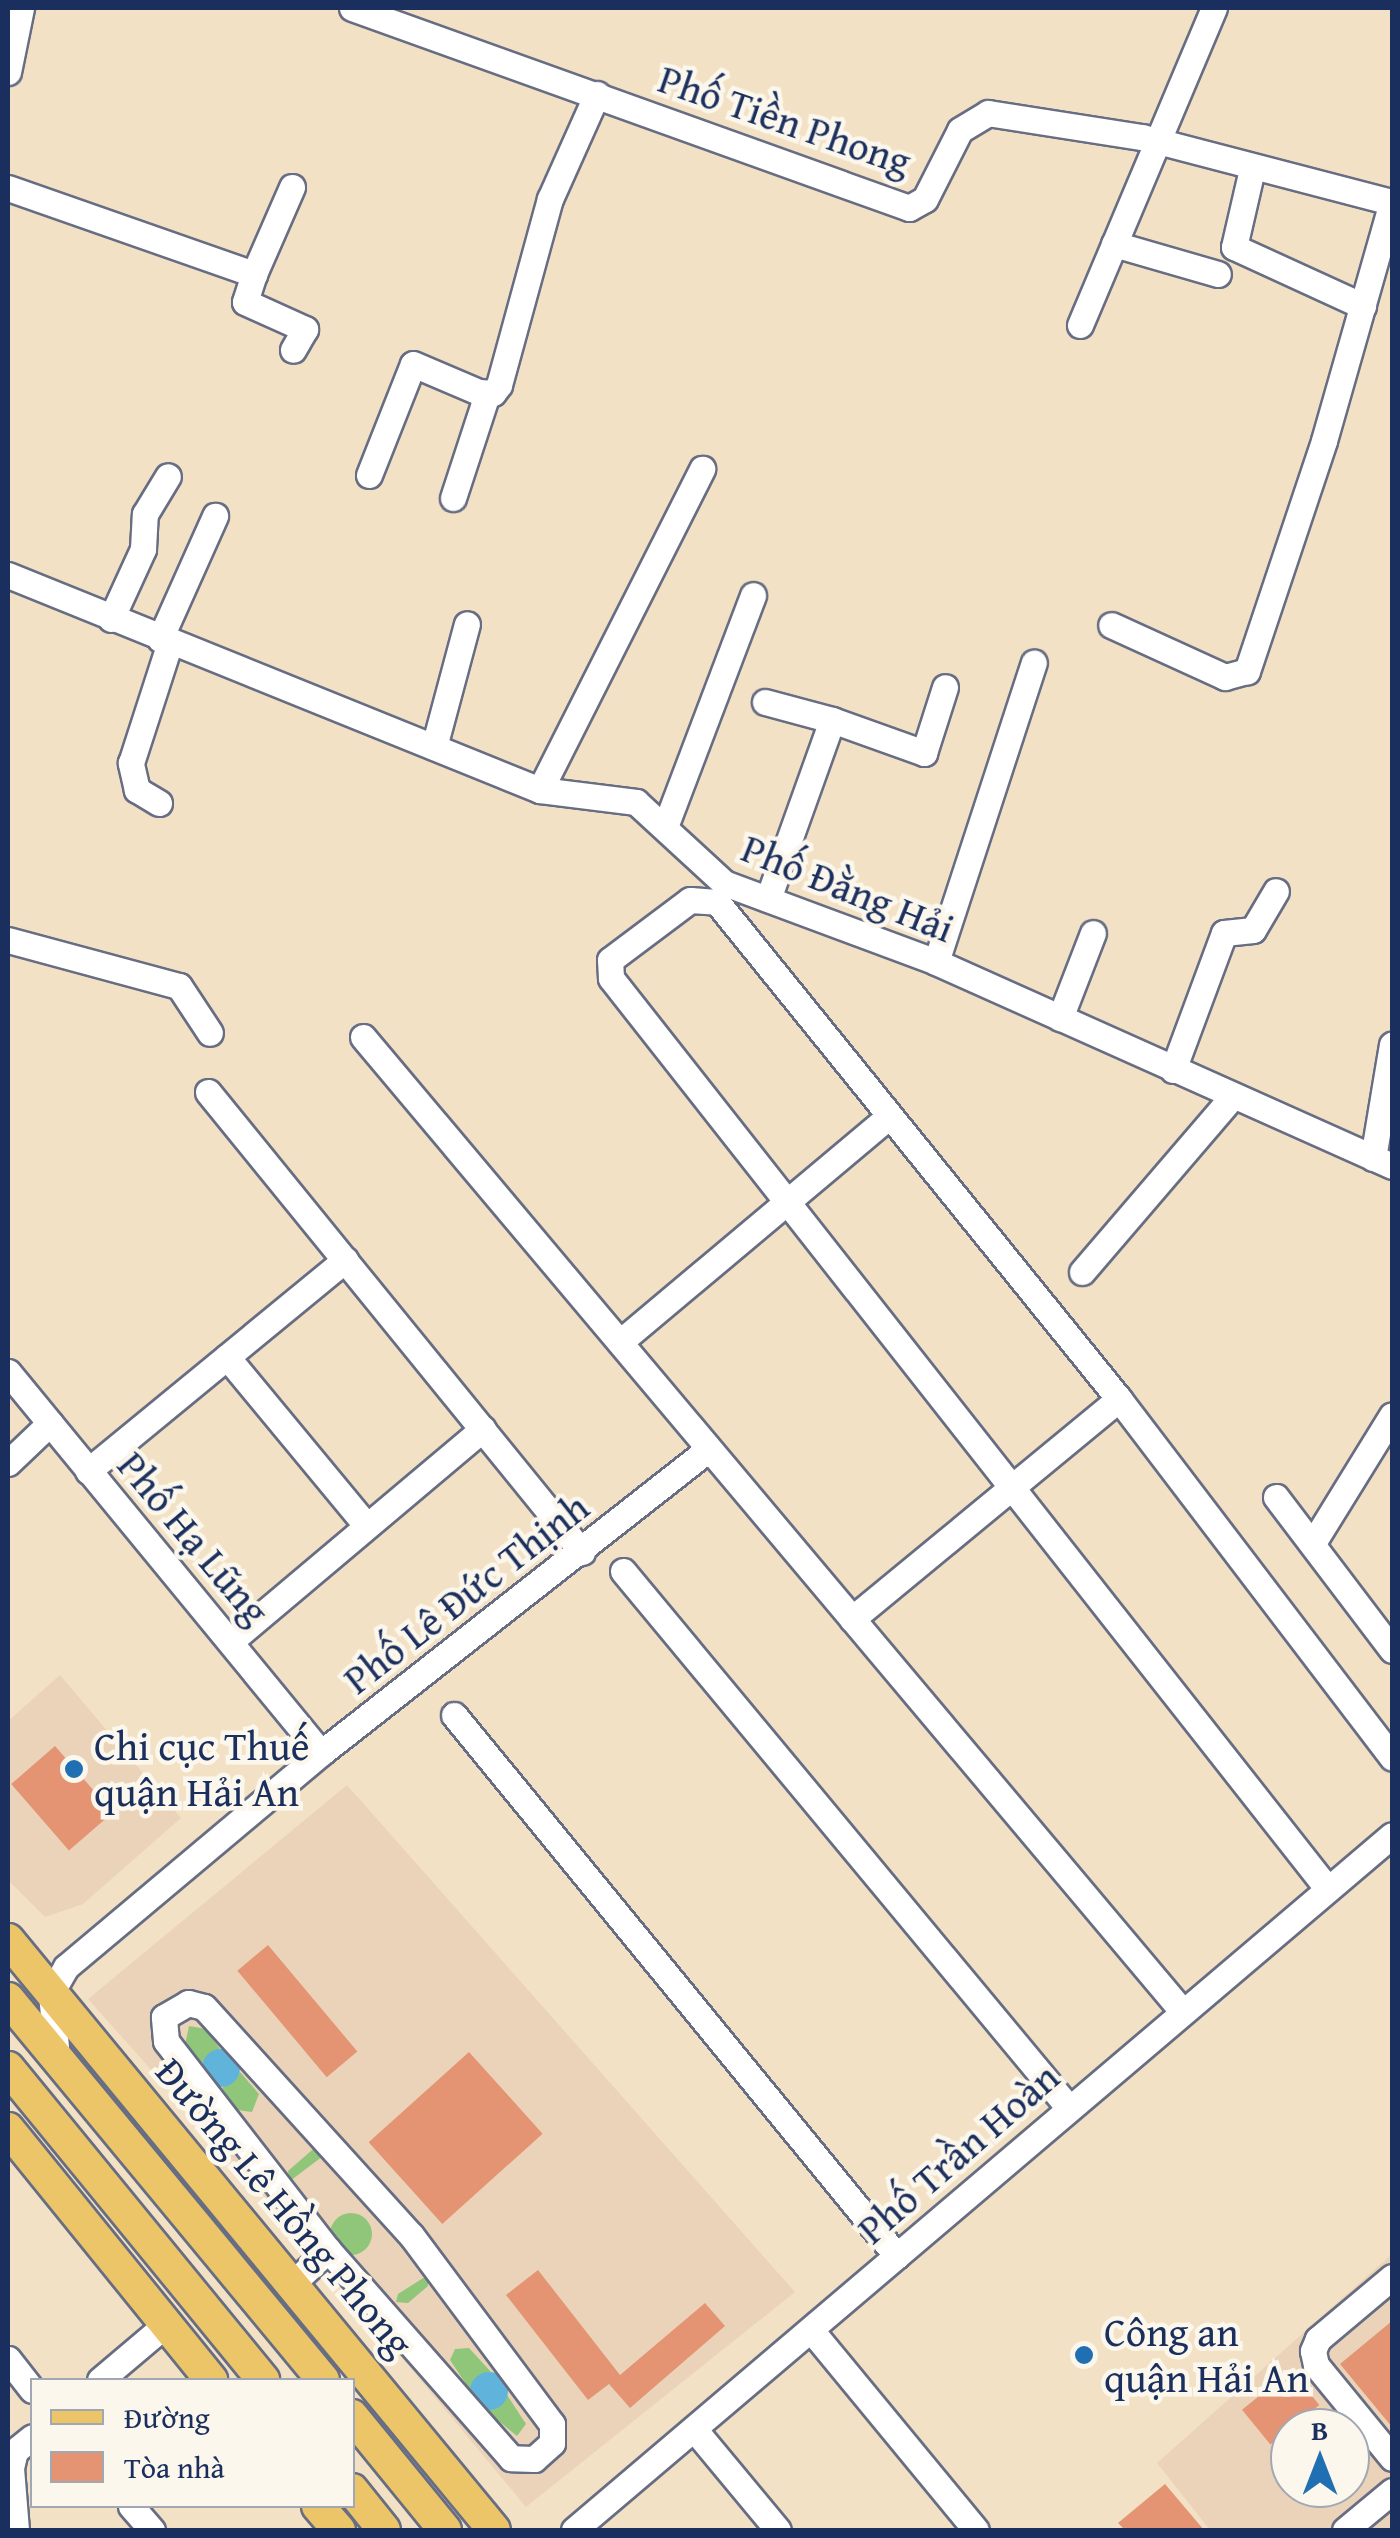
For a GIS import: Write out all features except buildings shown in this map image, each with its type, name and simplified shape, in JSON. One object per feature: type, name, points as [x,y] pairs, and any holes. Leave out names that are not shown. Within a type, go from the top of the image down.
[{"type":"main road","name":"Đường Lê Hồng Phong","points":[[8,1940],[294,2282],[494,2530]]},
{"type":"main road","name":"Đường Lê Hồng Phong","points":[[8,1999],[322,2378]]},
{"type":"main road","points":[[8,2068],[262,2378]]},
{"type":"main road","points":[[8,2129],[208,2378]]},
{"type":"main road","points":[[355,2420],[446,2530]]},
{"type":"main road","points":[[355,2494],[384,2530]]},
{"type":"main road","points":[[320,2508],[339,2530]]},
{"type":"street","name":"Phố Tiền Phong","points":[[352,8],[909,208],[924,199],[960,130],[988,113],[1158,142],[1392,202]]},
{"type":"street","points":[[1080,326],[1214,8]]},
{"type":"street","points":[[8,72],[16,10]]},
{"type":"street","points":[[452,498],[487,394],[506,367],[544,214],[597,94]]},
{"type":"street","points":[[1252,169],[1234,247],[1363,306]]},
{"type":"street","points":[[292,187],[246,302],[306,329],[293,350]]},
{"type":"street","points":[[8,188],[254,274]]},
{"type":"street","points":[[1111,625],[1225,677],[1246,671],[1363,306],[1392,202]]},
{"type":"street","points":[[1114,244],[1218,274]]},
{"type":"street","points":[[369,475],[412,364],[487,394]]},
{"type":"street","points":[[540,790],[702,469]]},
{"type":"street","points":[[110,619],[143,549],[145,514],[168,476]]},
{"type":"street","points":[[159,803],[137,790],[130,763],[165,640],[214,516]]},
{"type":"street","name":"Phố Đằng Hải","points":[[8,574],[110,619],[540,790],[616,795],[636,802],[709,873],[936,962],[1231,1098],[1383,1162]]},
{"type":"street","points":[[665,828],[753,595]]},
{"type":"street","points":[[434,746],[467,624]]},
{"type":"street","points":[[936,962],[1034,663]]},
{"type":"street","points":[[765,702],[832,720],[924,754],[944,687]]},
{"type":"street","points":[[768,899],[832,720]]},
{"type":"street","points":[[1173,1070],[1224,933],[1253,930],[1276,891]]},
{"type":"street","points":[[1327,1888],[1008,1489],[611,978],[610,960],[690,900],[717,902],[1119,1398],[1392,1758]]},
{"type":"street","points":[[1060,1018],[1092,933]]},
{"type":"street","points":[[8,940],[179,986],[210,1033]]},
{"type":"street","points":[[363,1037],[1182,2011]]},
{"type":"street","points":[[1383,1162],[1392,1045]]},
{"type":"street","points":[[208,1092],[582,1552]]},
{"type":"street","points":[[1082,1272],[1231,1098]]},
{"type":"street","points":[[620,1342],[888,1117]]},
{"type":"street","points":[[88,1471],[345,1260]]},
{"type":"street","points":[[227,1357],[367,1526]]},
{"type":"street","name":"Phố Hạ Lũng","points":[[8,1372],[321,1753]]},
{"type":"street","points":[[852,1619],[1119,1398]]},
{"type":"street","points":[[1313,1543],[1392,1415]]},
{"type":"street","points":[[8,1463],[50,1423]]},
{"type":"street","points":[[232,1640],[483,1429]]},
{"type":"street","name":"Phố Lê Đức Thịnh","points":[[51,1992],[66,1967],[321,1753],[709,1449]]},
{"type":"street","points":[[1276,1497],[1392,1648]]},
{"type":"street","points":[[623,1572],[1069,2108]]},
{"type":"street","points":[[454,1715],[897,2256]]},
{"type":"street","name":"Phố Trần Hoàn","points":[[574,2530],[1392,1835]]},
{"type":"street","points":[[51,1992],[57,2058]]},
{"type":"street","points":[[174,2007],[204,2007],[354,2165],[552,2424],[552,2442],[534,2459],[511,2458],[328,2250],[166,2041],[161,2027],[174,2007]]},
{"type":"street","points":[[294,2282],[328,2250]]},
{"type":"street","points":[[1392,2278],[1318,2339],[1313,2351],[1316,2365],[1392,2458]]},
{"type":"street","points":[[102,2378],[164,2326]]},
{"type":"street","points":[[810,2330],[976,2530]]},
{"type":"street","points":[[8,2360],[30,2388]]},
{"type":"street","points":[[694,2430],[778,2530]]},
{"type":"street","points":[[16,2530],[10,2468],[14,2451],[30,2439]]},
{"type":"street","points":[[1345,2530],[1392,2491]]},
{"type":"street","points":[[132,2508],[152,2530]]},
{"type":"shaded area","name":"Chi cục Thuế quận Hải An","points":[[60,1675],[181,1818],[83,1904],[45,1917],[8,1880],[8,1721]]},
{"type":"shaded area","points":[[347,1785],[795,2292],[526,2507],[320,2259],[88,1999]]},
{"type":"shaded area","points":[[1392,2254],[1392,2530],[1210,2530],[1157,2463]]},
{"type":"green space","points":[[189,2026],[206,2029],[220,2049],[202,2063],[185,2045]]},
{"type":"green space","points":[[240,2072],[259,2094],[252,2112],[237,2110],[222,2088]]},
{"type":"green space","points":[[319,2144],[327,2153],[290,2181],[288,2171]]},
{"type":"green space","points":[[351,2213],[366,2219],[372,2234],[366,2249],[351,2255],[336,2249],[330,2234],[336,2219]]},
{"type":"green space","points":[[428,2275],[428,2286],[408,2303],[396,2302],[398,2294]]},
{"type":"green space","points":[[469,2348],[491,2372],[479,2375],[470,2390],[450,2360],[455,2349]]},
{"type":"green space","points":[[507,2395],[526,2424],[517,2436],[484,2409],[496,2408]]},
{"type":"water","points":[[221,2049],[234,2055],[240,2068],[234,2081],[221,2087],[208,2081],[202,2068],[208,2055]]},
{"type":"water","points":[[489,2372],[502,2378],[508,2391],[502,2404],[489,2410],[476,2404],[470,2391],[476,2378]]},
{"type":"place","name":"Chi cục Thuế quận Hải An","points":[[74,1769]]},
{"type":"place","name":"Công an quận Hải An","points":[[1084,2355]]}]
